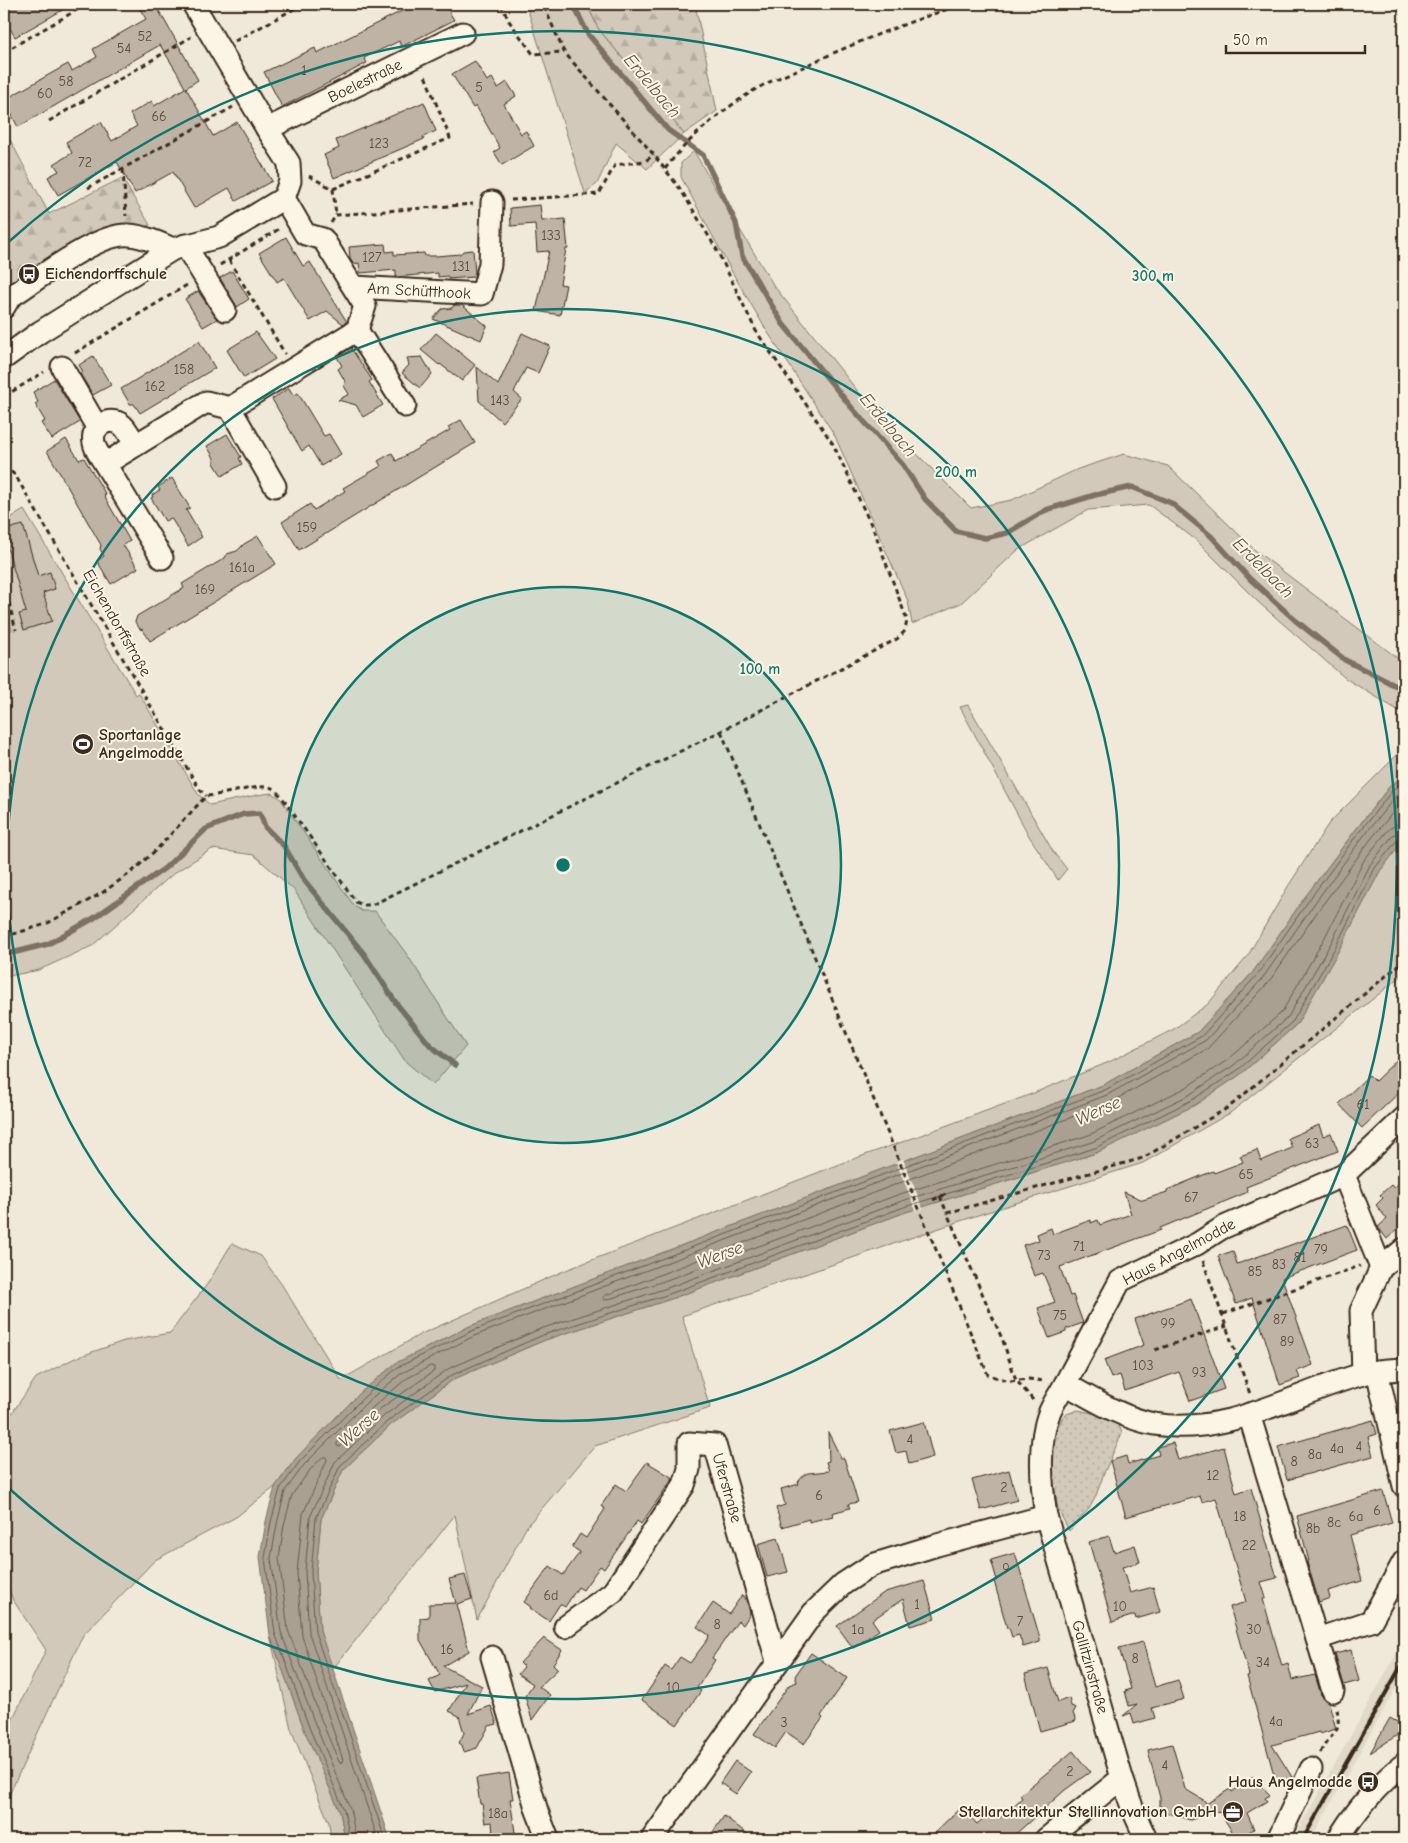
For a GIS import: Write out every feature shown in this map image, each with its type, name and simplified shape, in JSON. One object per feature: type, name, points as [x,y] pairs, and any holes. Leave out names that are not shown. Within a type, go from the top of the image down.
[{"type":"street","points":[[4,358],[40,332],[179,247],[220,236],[284,198],[290,181],[289,165],[193,4]]},
{"type":"street","name":"Boelestraße","points":[[267,130],[463,33]]},
{"type":"street","points":[[284,198],[305,234],[323,239]]},
{"type":"street","name":"Am Schütthook","points":[[354,287],[482,294],[490,264],[492,202]]},
{"type":"street","points":[[4,307],[10,297],[94,243],[127,235],[147,238],[179,247],[203,275],[225,310]]},
{"type":"street","name":"Am Schütthook","points":[[323,239],[364,306],[356,330]]},
{"type":"street","points":[[230,408],[356,330],[405,406]]},
{"type":"street","points":[[60,364],[97,427]]},
{"type":"street","points":[[105,464],[206,402],[230,408],[275,486]]},
{"type":"street","points":[[135,445],[126,430],[118,422],[107,421],[97,427],[93,438],[105,464],[162,558]]},
{"type":"street","name":"Haus Angelmodde","points":[[1043,1492],[1041,1461],[1046,1424],[1050,1412],[1120,1281],[1197,1244],[1222,1228],[1344,1175],[1404,1118]]},
{"type":"street","points":[[1344,1175],[1381,1268]]},
{"type":"street","points":[[1404,1249],[1381,1268],[1361,1311],[1370,1373],[1404,1486]]},
{"type":"street","points":[[1064,1384],[1133,1418],[1155,1424],[1183,1426],[1210,1424],[1252,1413],[1370,1373],[1404,1368]]},
{"type":"street","points":[[1252,1413],[1316,1639],[1333,1691]]},
{"type":"street","name":"Uferstraße","points":[[565,1627],[613,1592],[684,1485],[689,1469],[689,1443],[715,1445],[777,1661]]},
{"type":"street","name":"Gallitzinstraße","points":[[1043,1492],[1046,1516],[1122,1778],[1146,1839]]},
{"type":"street","points":[[652,1839],[812,1612],[843,1584],[872,1565],[936,1545],[1046,1516]]},
{"type":"street","points":[[1316,1639],[1371,1621],[1404,1561]]},
{"type":"street","points":[[492,1657],[537,1811],[548,1839]]},
{"type":"street","points":[[1278,1839],[1311,1770]]},
{"type":"street","points":[[1338,1839],[1370,1795],[1401,1772]]},
{"type":"street","points":[[1046,1839],[1122,1778]]},
{"type":"path","points":[[4,52],[87,4]]},
{"type":"path","points":[[220,50],[303,4]]},
{"type":"path","points":[[502,4],[509,21],[533,54],[564,52]]},
{"type":"path","points":[[4,937],[46,924],[102,893],[133,871],[159,847],[206,796],[217,796],[259,787],[271,787],[281,796],[356,902],[363,905],[372,905],[721,731],[897,639],[904,630],[907,620],[875,533],[834,444],[756,331],[717,250],[681,190],[654,155],[564,52],[543,4]]},
{"type":"path","points":[[665,169],[678,152],[707,125],[756,89],[837,50],[919,18],[963,4]]},
{"type":"path","points":[[50,121],[207,28]]},
{"type":"path","points":[[333,189],[450,138],[417,56]]},
{"type":"path","points":[[88,188],[249,98]]},
{"type":"path","points":[[336,215],[599,194],[614,165],[645,161],[654,155]]},
{"type":"path","points":[[289,165],[333,189]]},
{"type":"path","points":[[123,169],[127,235]]},
{"type":"path","points":[[323,239],[336,215],[333,189]]},
{"type":"path","points":[[4,395],[60,364],[296,219]]},
{"type":"path","points":[[228,260],[294,368]]},
{"type":"path","points":[[4,406],[8,456],[4,466],[4,474]]},
{"type":"path","name":"Eichendorffstraße","points":[[4,466],[15,475],[200,790],[206,796]]},
{"type":"path","points":[[4,585],[16,630]]},
{"type":"path","points":[[721,731],[988,1374],[1010,1381],[1028,1379],[1064,1384]]},
{"type":"path","points":[[947,1213],[1143,1158],[1229,1107],[1404,961]]},
{"type":"path","points":[[932,1200],[946,1194]]},
{"type":"path","points":[[940,1196],[1003,1342],[1016,1380],[1031,1398],[1050,1412]]},
{"type":"path","points":[[1197,1244],[1227,1326],[1252,1413]]},
{"type":"path","points":[[1223,1314],[1362,1266],[1381,1268]]},
{"type":"path","points":[[1155,1350],[1227,1326]]},
{"type":"path","points":[[1311,1770],[1325,1742],[1338,1730],[1339,1723],[1333,1691]]},
{"type":"shaded area","points":[[1404,1640],[1404,1673],[1311,1839],[1293,1839]]},
{"type":"green space","points":[[526,4],[587,4],[598,28],[684,134],[647,169],[616,143],[597,184],[585,193]]},
{"type":"green space","points":[[587,4],[695,4],[717,111],[684,134],[598,28]]},
{"type":"green space","points":[[4,128],[49,214],[122,178],[150,225],[28,272],[4,302]]},
{"type":"green space","points":[[694,151],[774,286],[872,409],[971,508],[1012,500],[1078,469],[1124,454],[1168,466],[1256,551],[1404,663],[1404,714],[1345,678],[1257,601],[1196,540],[1149,505],[1088,510],[1018,550],[961,603],[912,624],[908,601],[834,434],[765,328],[732,272],[681,177],[681,163]]},
{"type":"green space","points":[[24,510],[136,695],[139,693],[198,794],[210,805],[271,793],[280,798],[354,906],[362,911],[375,911],[408,956],[466,1046],[433,1085],[405,1061],[294,890],[254,855],[212,849],[174,873],[92,946],[39,970],[4,977],[4,633],[12,630],[4,603],[4,522]]},
{"type":"green space","points":[[968,705],[1054,853],[1067,869],[1058,880],[1029,836],[960,707]]},
{"type":"green space","points":[[1404,748],[1404,775],[1389,787],[1357,828],[1305,897],[1253,972],[1198,1032],[1103,1085],[470,1326],[396,1363],[360,1393],[296,1458],[275,1487],[236,1517],[155,1560],[83,1635],[4,1806],[4,1737],[46,1650],[13,1600],[4,1577],[4,1431],[6,1422],[36,1378],[75,1358],[124,1341],[170,1333],[208,1283],[232,1243],[261,1256],[282,1285],[341,1380],[421,1334],[566,1270],[848,1161],[1029,1095],[1109,1062],[1174,1029],[1208,1004],[1247,957],[1287,888],[1329,823]]},
{"type":"green space","points":[[1404,840],[1404,974],[1230,1113],[1143,1163],[978,1215],[682,1316],[710,1408],[595,1446],[527,1526],[477,1620],[455,1515],[332,1670],[320,1631],[316,1571],[321,1519],[343,1470],[392,1424],[454,1379],[545,1340],[671,1299],[906,1212],[1096,1153],[1195,1105],[1241,1074],[1297,1024],[1340,948],[1380,871]]},
{"type":"green space","points":[[1078,1410],[1101,1415],[1118,1423],[1122,1433],[1095,1498],[1089,1509],[1069,1531],[1058,1509],[1053,1478],[1052,1438],[1064,1415]]},
{"type":"green space","points":[[270,1635],[304,1729],[340,1812],[345,1839],[331,1839],[329,1823],[291,1729]]},
{"type":"water","name":"Werse","points":[[1404,775],[1404,840],[1380,871],[1340,948],[1297,1024],[1241,1074],[1195,1105],[1096,1153],[906,1212],[671,1299],[545,1340],[454,1379],[392,1424],[343,1470],[321,1519],[316,1571],[320,1631],[390,1839],[345,1839],[340,1812],[304,1729],[270,1635],[260,1557],[266,1521],[275,1487],[296,1458],[360,1393],[396,1363],[470,1326],[1103,1085],[1198,1032],[1253,972],[1305,897],[1357,828],[1389,787]]},
{"type":"pier","points":[[903,1159],[923,1209],[916,1211],[896,1162]]},
{"type":"building","points":[[4,4],[73,4],[15,37],[4,18]]},
{"type":"building","points":[[137,4],[155,4],[198,80],[186,88],[213,136],[237,122],[272,181],[236,201],[229,188],[194,208],[173,172],[135,193],[117,162],[58,195],[48,177],[59,171],[54,164],[72,153],[66,142],[101,122],[112,141],[137,126],[130,114],[152,101],[154,106],[185,88],[178,74],[160,45],[18,127],[4,100],[68,64],[72,71],[97,57],[93,49],[146,19]]},
{"type":"building","points":[[416,4],[445,4],[454,20],[401,47],[399,41],[364,58],[367,63],[282,107],[264,72],[315,48],[317,53]]},
{"type":"building","points":[[475,61],[487,81],[492,78],[498,88],[507,82],[516,96],[504,104],[521,134],[526,131],[534,146],[502,165],[494,152],[500,148],[476,106],[473,108],[452,74]]},
{"type":"building","points":[[424,102],[436,131],[423,137],[424,139],[334,178],[324,155],[339,148],[336,140]]},
{"type":"building","points":[[540,205],[542,221],[565,219],[568,249],[566,249],[560,284],[566,285],[560,315],[536,311],[549,251],[537,252],[535,224],[511,226],[510,208]]},
{"type":"building","points":[[286,237],[303,266],[310,262],[347,322],[343,324],[327,311],[310,321],[284,278],[277,282],[259,253]]},
{"type":"building","points":[[385,244],[386,252],[394,251],[394,255],[424,253],[425,256],[436,256],[460,254],[463,251],[473,250],[474,277],[448,279],[448,276],[438,277],[438,273],[396,277],[396,270],[360,273],[359,263],[353,264],[350,258],[349,247]]},
{"type":"building","points":[[232,271],[249,299],[237,307],[220,278]]},
{"type":"building","points":[[198,291],[217,319],[203,327],[185,299]]},
{"type":"building","points":[[454,305],[462,305],[487,326],[481,340],[433,319],[442,309],[452,308]]},
{"type":"building","points":[[256,332],[275,359],[244,378],[227,350]]},
{"type":"building","points":[[436,333],[475,365],[462,381],[421,350]]},
{"type":"building","points":[[522,333],[550,346],[538,373],[526,368],[514,392],[522,399],[502,422],[479,401],[477,367],[498,385]]},
{"type":"building","points":[[199,341],[215,368],[140,413],[134,404],[130,404],[121,389]]},
{"type":"building","points":[[351,348],[372,380],[369,382],[383,405],[363,417],[356,405],[338,400],[349,394],[344,386],[345,381],[338,369],[342,366],[337,357]]},
{"type":"building","points":[[93,356],[111,385],[93,395],[80,374],[83,372],[79,365]]},
{"type":"building","points":[[422,357],[432,374],[420,388],[402,373],[409,365],[407,358]]},
{"type":"building","points":[[54,379],[80,422],[52,439],[41,423],[45,421],[35,404],[38,402],[33,392]]},
{"type":"building","points":[[289,388],[293,395],[298,393],[324,436],[329,434],[341,454],[321,466],[309,446],[302,451],[272,399]]},
{"type":"building","points":[[461,420],[475,443],[299,550],[282,522],[310,504],[314,510],[345,491],[343,488],[381,466],[378,461],[392,453],[396,461],[450,430],[448,427]]},
{"type":"building","points":[[227,434],[241,457],[239,458],[242,464],[222,476],[207,446]]},
{"type":"building","points":[[66,439],[79,460],[84,458],[130,541],[123,545],[138,568],[111,584],[97,561],[104,556],[100,549],[101,545],[47,451]]},
{"type":"building","points":[[172,478],[190,508],[186,510],[202,537],[188,546],[171,518],[165,521],[151,498],[153,497],[152,495],[160,490],[158,487]]},
{"type":"building","points":[[23,525],[38,576],[50,572],[55,589],[43,593],[52,621],[24,630],[19,614],[26,612],[4,536],[4,530]]},
{"type":"building","points":[[258,536],[276,564],[150,641],[135,622],[137,616],[184,588],[182,584]]},
{"type":"building","points":[[1404,1053],[1404,1088],[1362,1128],[1339,1104],[1369,1075],[1375,1081]]},
{"type":"building","points":[[1319,1125],[1323,1136],[1331,1133],[1338,1151],[1246,1187],[1248,1192],[1160,1228],[1161,1230],[1060,1267],[1070,1296],[1073,1295],[1083,1323],[1049,1338],[1038,1308],[1055,1302],[1043,1273],[1034,1276],[1023,1245],[1039,1240],[1037,1234],[1051,1228],[1053,1234],[1091,1220],[1091,1223],[1098,1220],[1100,1225],[1131,1214],[1124,1192],[1143,1200],[1167,1192],[1167,1190],[1213,1171],[1214,1173],[1243,1162],[1240,1156],[1257,1150],[1261,1161],[1292,1148],[1288,1138]]},
{"type":"building","points":[[1404,1178],[1404,1223],[1387,1239],[1378,1227],[1387,1219],[1376,1205],[1383,1198],[1380,1195],[1391,1185],[1394,1188]]},
{"type":"building","points":[[1347,1225],[1357,1250],[1282,1278],[1313,1365],[1297,1371],[1300,1378],[1280,1385],[1252,1298],[1236,1304],[1218,1256],[1233,1251],[1237,1264]]},
{"type":"building","points":[[1191,1299],[1224,1389],[1190,1401],[1179,1372],[1125,1391],[1120,1375],[1111,1378],[1104,1360],[1144,1345],[1135,1319]]},
{"type":"building","points":[[1373,1420],[1377,1434],[1368,1437],[1373,1456],[1287,1480],[1278,1447]]},
{"type":"building","points":[[924,1422],[933,1457],[909,1464],[906,1451],[896,1453],[890,1431]]},
{"type":"building","points":[[828,1432],[841,1458],[844,1458],[858,1502],[848,1504],[850,1508],[832,1513],[833,1516],[809,1522],[809,1519],[782,1527],[776,1508],[785,1505],[781,1489],[799,1484],[798,1482],[808,1473],[829,1471],[826,1462],[829,1461]]},
{"type":"building","points":[[1173,1443],[1178,1460],[1224,1447],[1236,1493],[1251,1488],[1277,1578],[1261,1582],[1266,1598],[1263,1599],[1282,1666],[1288,1664],[1292,1680],[1315,1675],[1321,1695],[1329,1703],[1336,1729],[1272,1745],[1292,1777],[1277,1786],[1230,1607],[1246,1602],[1216,1498],[1202,1502],[1200,1496],[1126,1517],[1110,1461],[1126,1456],[1128,1464],[1159,1455],[1157,1447]]},
{"type":"building","points":[[647,1462],[673,1478],[641,1524],[637,1521],[604,1569],[600,1566],[583,1590],[578,1587],[565,1607],[560,1604],[549,1621],[530,1608],[524,1602],[550,1566],[563,1575],[580,1552],[572,1547],[580,1534],[586,1538],[605,1509],[601,1506],[616,1484],[626,1491]]},
{"type":"building","points":[[1009,1470],[1017,1500],[981,1510],[972,1480]]},
{"type":"building","points":[[1383,1491],[1392,1523],[1350,1535],[1362,1581],[1328,1591],[1330,1598],[1319,1602],[1307,1562],[1309,1561],[1297,1516]]},
{"type":"building","points":[[1109,1536],[1114,1552],[1135,1545],[1140,1562],[1122,1567],[1130,1593],[1153,1587],[1160,1612],[1136,1619],[1135,1615],[1112,1622],[1089,1542]]},
{"type":"building","points":[[778,1538],[788,1572],[767,1577],[758,1544]]},
{"type":"building","points":[[1015,1553],[1040,1638],[1040,1642],[1023,1647],[1019,1635],[1012,1637],[1009,1628],[1007,1628],[994,1581],[997,1580],[991,1560]]},
{"type":"building","points":[[465,1575],[472,1599],[457,1604],[469,1651],[443,1666],[482,1686],[468,1714],[491,1706],[497,1724],[489,1726],[477,1748],[464,1752],[462,1745],[459,1743],[464,1733],[459,1716],[449,1711],[466,1683],[435,1692],[429,1681],[440,1675],[420,1640],[420,1618],[429,1617],[429,1604],[456,1603],[449,1579]]},
{"type":"building","points":[[924,1581],[935,1619],[910,1626],[903,1599],[872,1620],[879,1630],[853,1648],[837,1626],[885,1592]]},
{"type":"building","points":[[742,1595],[748,1604],[750,1614],[743,1625],[738,1621],[712,1658],[715,1660],[697,1688],[701,1691],[677,1725],[642,1700],[665,1666],[671,1670],[680,1657],[690,1663],[708,1639],[709,1635],[697,1627],[713,1603],[729,1614]]},
{"type":"building","points":[[544,1638],[562,1650],[553,1664],[558,1669],[539,1687],[550,1695],[532,1720],[525,1696],[533,1684],[518,1674],[524,1667],[520,1663]]},
{"type":"building","points":[[1143,1642],[1155,1687],[1178,1680],[1184,1699],[1152,1708],[1155,1718],[1134,1724],[1131,1713],[1123,1716],[1137,1704],[1129,1706],[1125,1691],[1131,1689],[1119,1648]]},
{"type":"building","points":[[1351,1650],[1359,1681],[1344,1685],[1335,1654]]},
{"type":"building","points":[[811,1653],[847,1678],[821,1716],[823,1718],[804,1744],[786,1732],[775,1748],[754,1734],[789,1685],[797,1682],[795,1676]]},
{"type":"building","points":[[1048,1668],[1058,1702],[1069,1698],[1071,1706],[1076,1708],[1073,1713],[1076,1721],[1040,1731],[1025,1674]]},
{"type":"building","points":[[1390,1718],[1399,1723],[1402,1732],[1370,1753]]},
{"type":"building","points":[[1172,1744],[1185,1789],[1205,1801],[1206,1804],[1230,1789],[1232,1792],[1253,1777],[1270,1795],[1265,1798],[1267,1801],[1247,1813],[1254,1829],[1237,1839],[1219,1811],[1190,1820],[1168,1813],[1160,1807],[1160,1798],[1148,1750]]},
{"type":"building","points":[[1073,1751],[1090,1772],[1065,1790],[1010,1839],[928,1839],[961,1807],[977,1824],[993,1810],[1000,1818],[1022,1798],[1020,1795]]},
{"type":"building","points":[[735,1761],[751,1772],[736,1794],[720,1783]]},
{"type":"building","points":[[509,1773],[513,1799],[510,1799],[516,1839],[504,1839],[493,1835],[492,1822],[485,1823],[476,1778]]},
{"type":"building","points":[[724,1816],[754,1839],[708,1839]]},
{"type":"waterway","name":"Erdelbach","points":[[573,4],[588,34],[668,130],[703,155],[736,223],[742,256],[783,324],[852,408],[903,465],[925,499],[956,531],[985,538],[1007,533],[1046,510],[1095,495],[1132,487],[1171,503],[1211,536],[1250,579],[1295,620],[1345,660],[1404,690]]},
{"type":"waterway","points":[[4,955],[48,944],[94,918],[165,868],[206,829],[244,814],[260,813],[265,827],[284,846],[304,880],[364,954],[396,1003],[430,1045],[455,1065]]},
{"type":"railway","points":[[1303,1839],[1404,1661]]},
{"type":"place","name":"Eichendorffschule","points":[[29,274]]},
{"type":"place","name":"Sportanlage Angelmodde","points":[[83,744]]},
{"type":"place","name":"Haus Angelmodde","points":[[1368,1782]]},
{"type":"place","name":"Stellarchitektur Stellinnovation GmbH","points":[[1233,1812]]}]
